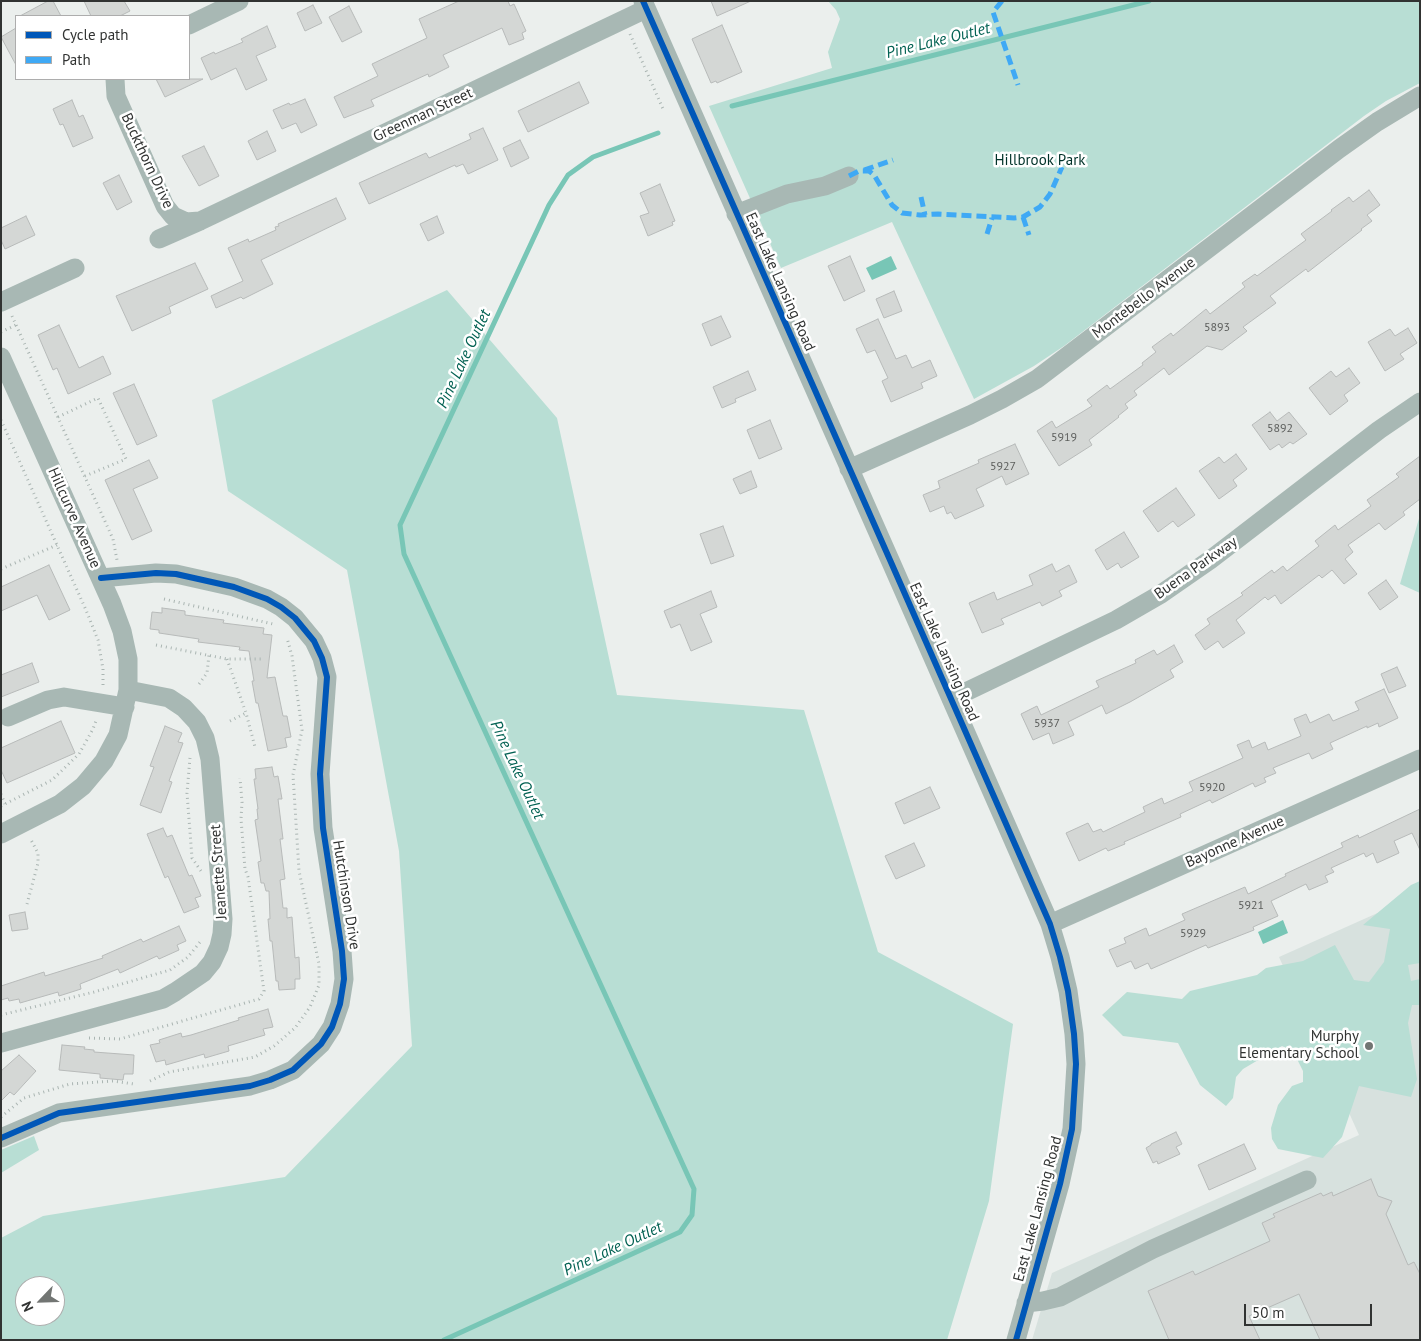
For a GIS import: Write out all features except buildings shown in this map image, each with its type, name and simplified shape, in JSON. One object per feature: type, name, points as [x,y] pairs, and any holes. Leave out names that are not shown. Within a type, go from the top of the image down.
[{"type":"street","points":[[190,25],[239,1]]},
{"type":"street","name":"Greenman Street","points":[[159,239],[620,21],[644,5]]},
{"type":"street","name":"East Lake Lansing Road","points":[[644,5],[1050,924],[1068,991],[1074,1034],[1076,1064],[1072,1129],[1060,1184],[1016,1340]]},
{"type":"street","name":"Buckthorn Drive","points":[[114,80],[116,96],[165,206],[173,216],[186,222],[200,221]]},
{"type":"street","name":"Montebello Avenue","points":[[849,469],[970,415],[1037,379],[1339,150],[1377,122],[1420,96]]},
{"type":"street","points":[[736,214],[787,194],[825,186],[849,176]]},
{"type":"street","points":[[3,301],[75,268]]},
{"type":"street","name":"Hillcurve Avenue","points":[[1,357],[110,576],[128,659],[127,699],[118,735],[104,761],[83,786],[60,804],[1,834]]},
{"type":"street","name":"Buena Parkway","points":[[951,699],[1116,620],[1161,594],[1210,560],[1379,430],[1420,402]]},
{"type":"street","name":"Hutchinson Drive","points":[[1,1138],[59,1114],[250,1086],[270,1080],[293,1070],[321,1044],[332,1027],[340,1004],[344,979],[342,951],[323,828],[320,774],[327,677],[322,658],[314,641],[305,628],[288,612],[267,599],[252,593],[176,574],[156,573],[110,576]]},
{"type":"street","name":"Jeanette Street","points":[[1,1043],[162,999],[203,973],[212,962],[219,948],[223,919],[210,759],[205,738],[197,722],[184,708],[169,698],[127,699],[102,703],[64,698],[48,700],[8,717]]},
{"type":"street","name":"Bayonne Avenue","points":[[1050,924],[1420,759]]},
{"type":"street","points":[[1026,1303],[1060,1297],[1153,1249],[1308,1180]]},
{"type":"path","points":[[620,21],[630,34],[663,109]]},
{"type":"path","points":[[3,301],[16,325],[113,539],[110,576]]},
{"type":"path","points":[[1,332],[16,325]]},
{"type":"path","points":[[58,417],[98,398],[126,459],[85,476]]},
{"type":"path","points":[[1,420],[98,640],[103,669],[102,703],[93,729],[79,754],[52,780],[3,805],[1,794]]},
{"type":"path","points":[[1,568],[57,544]]},
{"type":"path","points":[[156,645],[227,659],[261,659]]},
{"type":"path","points":[[199,684],[207,673],[209,655]]},
{"type":"path","points":[[227,659],[246,713],[255,747]]},
{"type":"path","points":[[230,721],[246,713]]},
{"type":"path","points":[[191,750],[187,793],[192,858],[201,871],[203,878]]},
{"type":"path","points":[[23,823],[38,853],[38,863],[27,904]]},
{"type":"path","points":[[1,1015],[94,992],[170,970],[188,957],[202,940]]},
{"type":"shaded area","points":[[891,256],[897,269],[872,280],[866,268]]},
{"type":"shaded area","name":"Murphy Elementary School","points":[[1420,894],[1420,1340],[1032,1340],[1052,1273],[1359,1135],[1279,957]]},
{"type":"shaded area","points":[[1283,920],[1288,933],[1263,944],[1258,932]]},
{"type":"green space","name":"Hillbrook Park","points":[[828,1],[1420,1],[1420,83],[1386,101],[1364,116],[1064,346],[1034,366],[974,399],[892,222],[781,268],[709,106],[832,68],[828,52],[840,19],[836,10]]},
{"type":"green space","points":[[447,290],[557,418],[617,695],[804,710],[878,952],[1013,1024],[989,1201],[947,1340],[1,1340],[1,1238],[43,1216],[285,1177],[412,1046],[399,851],[347,570],[228,491],[212,400]]},
{"type":"green space","points":[[1420,515],[1420,593],[1400,584]]},
{"type":"green space","points":[[1420,881],[1420,963],[1408,965],[1411,981],[1420,979],[1420,1005],[1412,1005],[1408,1023],[1417,1079],[1411,1097],[1359,1086],[1342,1137],[1323,1158],[1278,1149],[1272,1139],[1271,1128],[1278,1105],[1292,1086],[1303,1082],[1303,1071],[1293,1051],[1282,1046],[1243,1069],[1236,1077],[1233,1098],[1226,1106],[1200,1085],[1178,1043],[1123,1036],[1102,1015],[1127,992],[1182,999],[1190,991],[1257,975],[1266,968],[1303,961],[1335,945],[1354,980],[1369,982],[1384,962],[1390,929],[1363,925],[1411,885]]},
{"type":"green space","points":[[34,1136],[39,1150],[1,1173],[1,1150]]},
{"type":"waterway","name":"Pine Lake Outlet","points":[[732,106],[1149,1]]},
{"type":"waterway","name":"Pine Lake Outlet","points":[[444,1340],[680,1232],[692,1215],[694,1189],[404,554],[400,525],[549,205],[568,175],[593,157],[658,133]]},
{"type":"marked path","points":[[1002,1],[993,12],[1018,85]]},
{"type":"marked path","points":[[864,170],[893,160]]},
{"type":"marked path","points":[[849,176],[859,171],[869,171],[874,175],[892,205],[902,213],[1014,218],[1023,217],[1040,207],[1050,194],[1062,167]]},
{"type":"marked path","points":[[921,197],[925,215]]},
{"type":"marked path","points":[[1023,217],[1029,235]]},
{"type":"marked path","points":[[987,234],[992,218]]},
{"type":"cycle path","points":[[643,1],[1050,924],[1060,957],[1068,991],[1074,1034],[1076,1064],[1072,1129],[1060,1184],[1016,1340]]},
{"type":"cycle path","points":[[1,1138],[59,1113],[250,1086],[270,1080],[293,1070],[321,1044],[332,1027],[340,1004],[344,979],[342,951],[323,828],[320,774],[327,677],[322,658],[314,641],[295,618],[281,607],[267,599],[234,587],[176,574],[156,573],[101,578]]},
{"type":"place","name":"Murphy Elementary School","points":[[1369,1046]]}]
